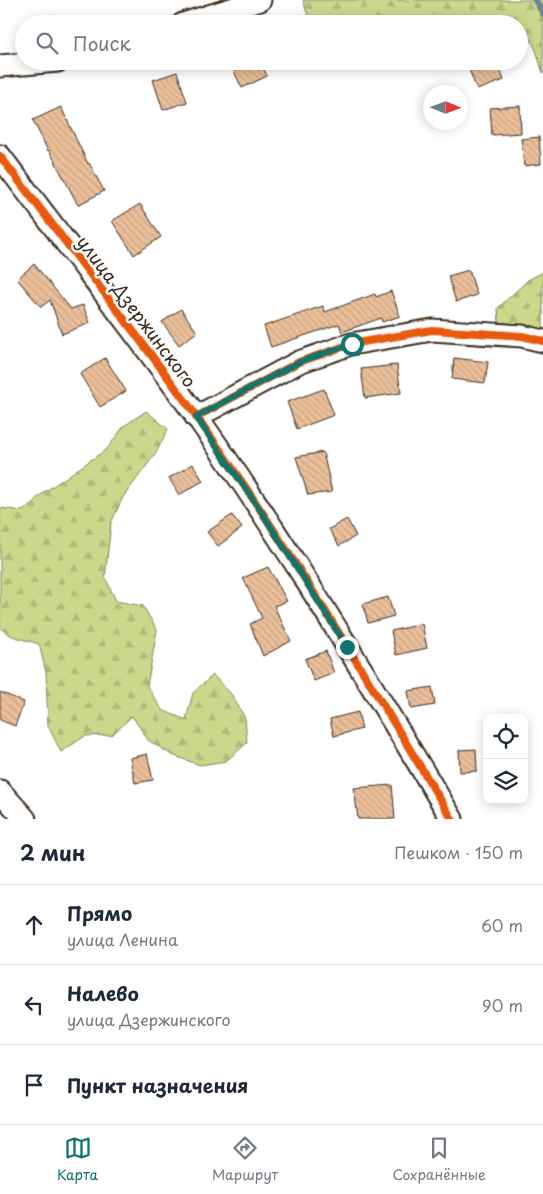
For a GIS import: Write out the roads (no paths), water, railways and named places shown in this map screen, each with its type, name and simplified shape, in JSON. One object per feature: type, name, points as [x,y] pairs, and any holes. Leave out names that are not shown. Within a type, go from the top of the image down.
[{"type":"street","points":[[212,15],[260,0]]},
{"type":"street","points":[[0,66],[15,65]]},
{"type":"street","name":"улица Дзержинского","points":[[0,156],[196,417],[266,519],[452,819]]},
{"type":"street","points":[[196,417],[299,362],[352,344],[432,330],[522,336],[543,341]]},
{"type":"street","points":[[0,790],[25,819]]},
{"type":"waterway","points":[[535,0],[543,14]]}]
